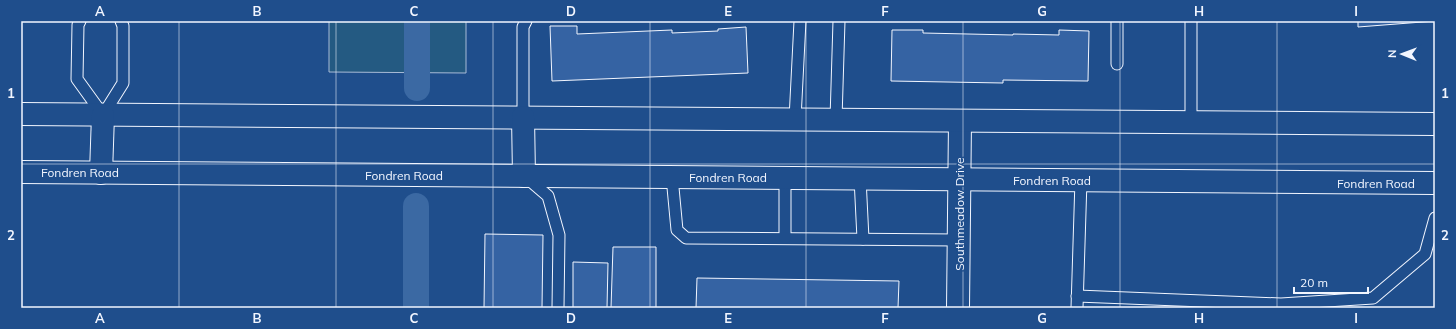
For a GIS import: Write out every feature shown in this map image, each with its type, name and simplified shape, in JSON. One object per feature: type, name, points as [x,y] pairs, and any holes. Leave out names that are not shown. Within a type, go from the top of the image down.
[{"type":"main road","points":[[21,114],[1435,124]]},
{"type":"main road","points":[[101,173],[103,114]]},
{"type":"main road","points":[[523,117],[524,176]]},
{"type":"main road","name":"Southmeadow Drive","points":[[958,308],[960,121]]},
{"type":"main road","name":"Fondren Road","points":[[21,172],[1435,183]]},
{"type":"lane","points":[[80,21],[78,25],[77,79],[103,114],[123,83],[123,26],[121,21]]},
{"type":"lane","points":[[523,117],[523,27],[526,21]]},
{"type":"lane","points":[[795,119],[800,21]]},
{"type":"lane","points":[[836,120],[839,21]]},
{"type":"lane","points":[[1116,21],[1117,64]]},
{"type":"lane","points":[[1191,21],[1191,122]]},
{"type":"lane","points":[[524,176],[548,196],[559,235],[558,308]]},
{"type":"lane","points":[[672,177],[677,230],[686,238],[958,240]]},
{"type":"lane","points":[[785,178],[786,238]]},
{"type":"lane","points":[[860,178],[863,239]]},
{"type":"lane","points":[[1077,308],[1081,180]]},
{"type":"lane","points":[[1077,296],[1281,304],[1373,298],[1425,254],[1435,218]]},
{"type":"shaded area","points":[[329,21],[466,21],[466,73],[329,72]]},
{"type":"building","points":[[1358,21],[1435,21],[1358,27]]},
{"type":"building","points":[[550,26],[577,26],[577,34],[672,30],[672,33],[718,31],[718,29],[746,27],[748,73],[552,81]]},
{"type":"building","points":[[892,30],[923,30],[923,33],[1013,35],[1059,35],[1059,30],[1089,31],[1088,81],[1003,80],[1003,83],[891,81]]},
{"type":"building","points":[[485,234],[543,235],[542,308],[484,308]]},
{"type":"building","points":[[613,247],[656,247],[656,308],[611,308]]},
{"type":"building","points":[[573,262],[608,263],[607,308],[573,308]]},
{"type":"building","points":[[697,278],[899,281],[898,308],[696,308]]},
{"type":"waterway","points":[[417,21],[417,88]]},
{"type":"waterway","points":[[416,206],[416,308]]}]
